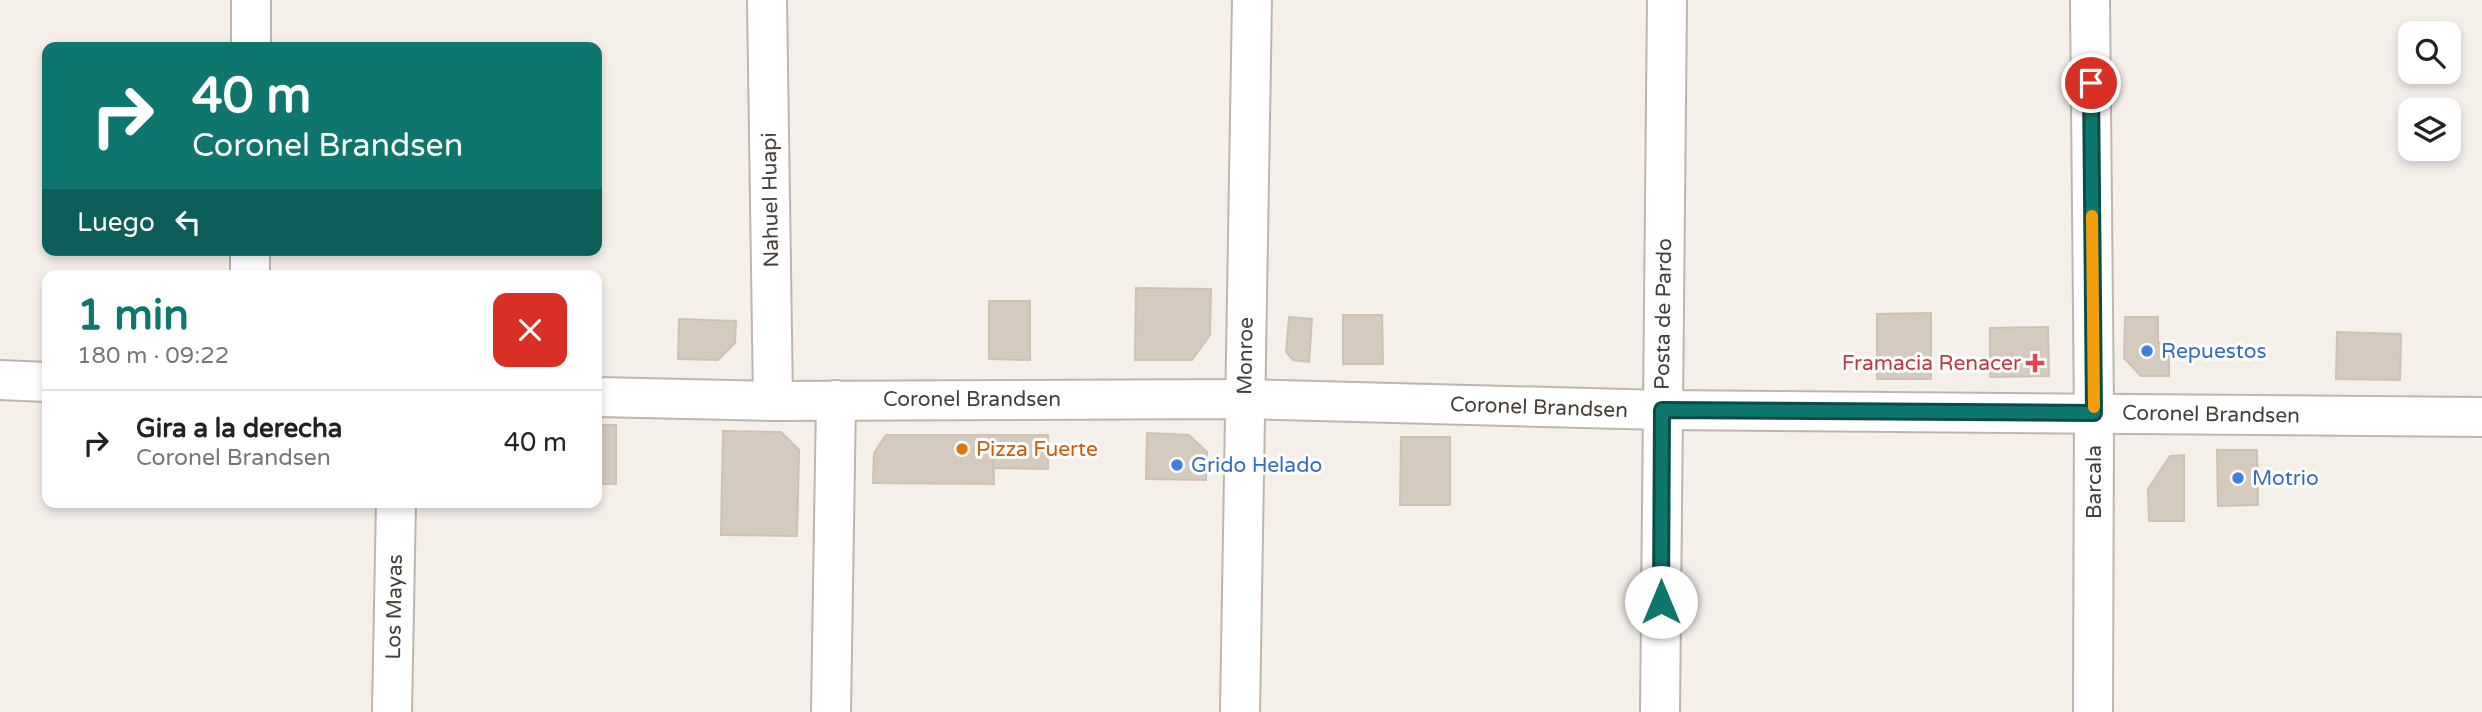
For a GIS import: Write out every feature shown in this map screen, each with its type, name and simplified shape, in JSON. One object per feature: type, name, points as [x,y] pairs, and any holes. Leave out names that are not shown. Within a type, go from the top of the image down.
[{"type":"street","points":[[251,0],[251,42]]},
{"type":"street","name":"Nahuel Huapi","points":[[767,0],[773,401]]},
{"type":"street","name":"Monroe","points":[[1240,712],[1252,0]]},
{"type":"street","name":"Posta de Pardo","points":[[1660,712],[1667,0]]},
{"type":"street","name":"Barcala","points":[[2090,0],[2094,413],[2093,712]]},
{"type":"street","points":[[0,380],[42,382]]},
{"type":"street","name":"Coronel Brandsen","points":[[602,397],[773,401],[1244,399],[1662,410],[2482,417]]},
{"type":"street","points":[[831,712],[836,400]]},
{"type":"street","name":"Los Mayas","points":[[393,712],[396,508]]},
{"type":"building","points":[[1136,288],[1211,289],[1210,335],[1192,360],[1135,360]]},
{"type":"building","points":[[989,301],[1030,301],[1030,360],[989,359]]},
{"type":"building","points":[[1931,313],[1931,379],[1877,379],[1877,314]]},
{"type":"building","points":[[1343,315],[1382,315],[1383,364],[1343,364]]},
{"type":"building","points":[[1289,317],[1312,319],[1309,362],[1293,360],[1286,352]]},
{"type":"building","name":"Repuestos","points":[[2125,317],[2158,317],[2158,343],[2169,343],[2169,376],[2141,376],[2124,358]]},
{"type":"building","points":[[679,319],[736,321],[735,343],[718,360],[678,359]]},
{"type":"building","points":[[2048,327],[2049,376],[1990,377],[1990,328]]},
{"type":"building","points":[[2337,332],[2401,334],[2400,380],[2336,379]]},
{"type":"building","points":[[602,425],[616,425],[616,484],[602,484]]},
{"type":"building","points":[[723,431],[781,432],[799,450],[797,536],[721,535]]},
{"type":"building","name":"Grido Helado","points":[[1147,433],[1189,435],[1207,452],[1206,480],[1146,479]]},
{"type":"building","points":[[886,435],[993,435],[994,484],[873,483],[874,453]]},
{"type":"building","points":[[993,435],[1048,435],[1048,469],[993,468]]},
{"type":"building","points":[[1401,437],[1450,437],[1450,505],[1400,505]]},
{"type":"building","name":"Motrio","points":[[2217,450],[2257,450],[2258,505],[2218,506]]},
{"type":"building","points":[[2184,455],[2184,521],[2149,521],[2148,489],[2170,456]]},
{"type":"slow traffic","points":[[2092,216],[2094,407]]},
{"type":"place","name":"Repuestos","points":[[2147,351]]},
{"type":"place","name":"Framacia Renacer","points":[[2035,363]]},
{"type":"place","name":"Pizza Fuerte","points":[[962,449]]},
{"type":"place","name":"Grido Helado","points":[[1177,465]]},
{"type":"place","name":"Motrio","points":[[2238,478]]},
{"type":"route","points":[[1661,602],[1662,410],[2094,413],[2091,83]]}]
